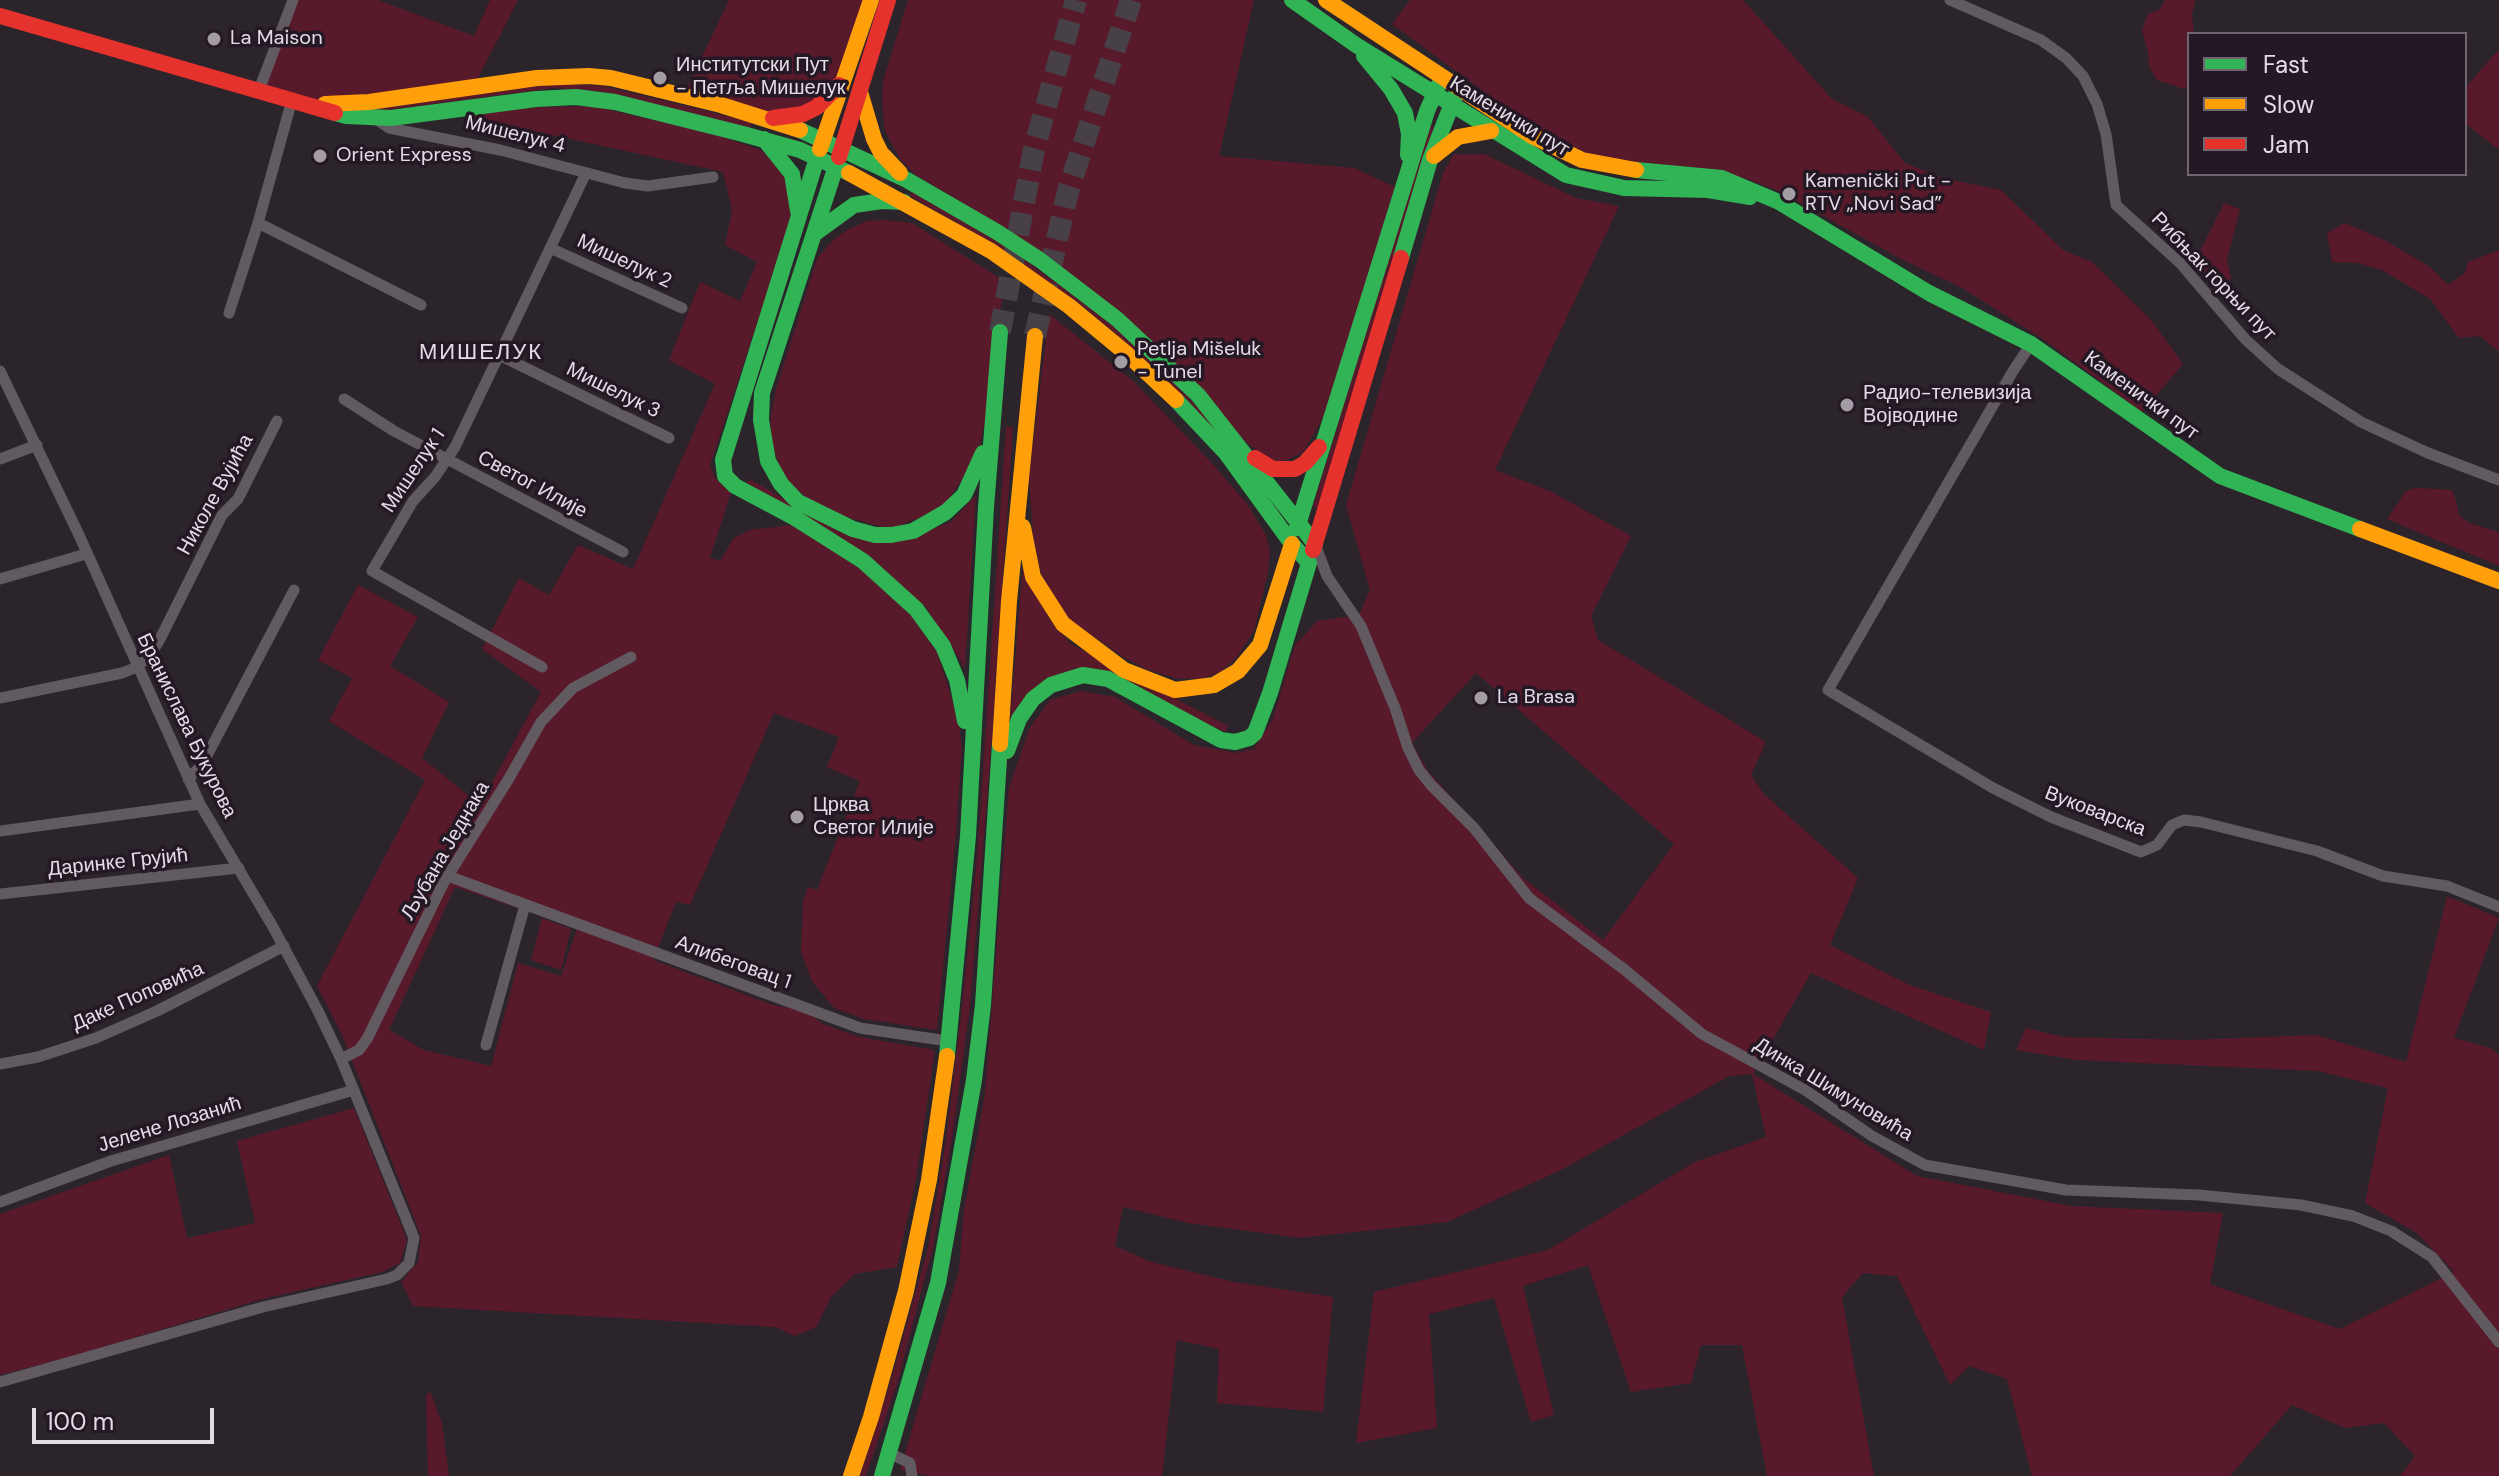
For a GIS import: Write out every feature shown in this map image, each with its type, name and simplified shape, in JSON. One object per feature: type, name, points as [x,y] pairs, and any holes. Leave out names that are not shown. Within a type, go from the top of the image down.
[{"type":"main road","points":[[871,0],[823,139],[723,460],[725,476],[730,483],[795,518],[863,561],[916,609],[943,646],[957,680],[972,774]]},
{"type":"main road","points":[[888,0],[762,393],[761,420],[768,461],[781,484],[798,502],[853,529],[875,535],[913,531],[946,512],[964,495],[982,457],[993,412]]},
{"type":"main road","name":"Каменички пут","points":[[1292,0],[1356,45],[1566,175],[1624,188],[1708,190],[1779,202]]},
{"type":"main road","name":"Каменички пут","points":[[1326,0],[1532,136],[1582,160],[1651,173],[1722,178],[1779,202],[1929,293],[2031,344],[2220,476],[2499,581]]},
{"type":"main road","points":[[0,19],[20,21],[312,105],[369,102],[537,78],[589,76],[611,78],[721,105],[823,139],[907,180],[997,232],[1076,286],[1145,344],[1198,395],[1315,544]]},
{"type":"main road","points":[[1356,45],[1391,89],[1405,113],[1409,134],[1405,186]]},
{"type":"main road","points":[[767,119],[803,114],[817,107],[845,78]]},
{"type":"main road","points":[[1019,478],[1024,538],[1033,577],[1063,624],[1124,670],[1175,690],[1214,685],[1238,671],[1260,645],[1433,94],[1443,78]]},
{"type":"main road","points":[[996,808],[1007,752],[1019,719],[1041,691],[1073,677],[1091,675],[1108,679],[1221,740],[1235,742],[1255,733],[1270,693],[1430,160],[1450,105],[1460,89]]},
{"type":"main road","points":[[860,90],[881,153],[907,180]]},
{"type":"main road","points":[[374,118],[576,97],[615,102],[764,139],[836,166],[991,251],[1069,306],[1127,354],[1226,453],[1309,563]]},
{"type":"main road","name":"Мишелук 4","points":[[312,105],[346,116],[374,118]]},
{"type":"main road","points":[[1430,160],[1458,137],[1492,131]]},
{"type":"main road","points":[[764,139],[792,174],[799,222]]},
{"type":"main road","points":[[813,235],[854,205],[904,202]]},
{"type":"main road","points":[[851,1476],[871,1417],[913,1262],[929,1180],[946,1062],[960,937],[1000,332]]},
{"type":"main road","points":[[882,1476],[941,1266],[963,1154],[976,1064],[983,1005],[1009,601],[1035,336]]},
{"type":"main road","points":[[1238,443],[1263,464],[1283,471],[1305,463],[1327,436]]},
{"type":"street","points":[[259,90],[293,0]]},
{"type":"street","name":"Рибњак горњи пут","points":[[1950,0],[2041,40],[2066,58],[2083,76],[2097,104],[2106,134],[2116,205],[2180,263],[2245,339],[2278,369],[2361,422],[2428,453],[2499,480]]},
{"type":"street","points":[[229,313],[292,100]]},
{"type":"street","name":"Мишелук 4","points":[[374,118],[389,128],[491,147],[648,186],[713,177]]},
{"type":"street","name":"Мишелук 1","points":[[542,667],[372,571],[413,501],[447,460],[586,173]]},
{"type":"street","points":[[258,223],[421,305]]},
{"type":"street","name":"Мишелук 2","points":[[550,248],[682,308]]},
{"type":"street","name":"Вуковарска","points":[[2031,344],[1828,690],[1993,788],[2051,817],[2141,852],[2157,845],[2172,825],[2184,820],[2201,822],[2317,851],[2383,876],[2433,882],[2499,907]]},
{"type":"street","name":"Мишелук 3","points":[[499,355],[669,438]]},
{"type":"street","name":"Бранислава Букурова","points":[[0,1382],[270,1305],[387,1279],[404,1269],[413,1251],[414,1238],[341,1059],[284,946],[200,804],[37,445],[1,374]]},
{"type":"street","name":"Светог Илије","points":[[344,399],[394,431],[623,552]]},
{"type":"street","name":"Николе Вујића","points":[[137,667],[159,641],[222,515],[238,499],[277,421]]},
{"type":"street","points":[[0,459],[37,445]]},
{"type":"street","name":"Динка Шимуновића","points":[[1315,544],[1327,576],[1361,626],[1419,770],[1474,828],[1529,898],[1625,970],[1702,1034],[1805,1090],[1872,1136],[1925,1165],[2066,1190],[2199,1195],[2301,1205],[2353,1216],[2391,1231],[2432,1257],[2499,1342]]},
{"type":"street","points":[[0,579],[86,554]]},
{"type":"street","name":"Динка Шимуновића","points":[[1309,563],[1327,576]]},
{"type":"street","points":[[188,779],[202,765],[294,590]]},
{"type":"street","name":"Љубана Једнака","points":[[341,1059],[359,1050],[367,1039],[448,876],[541,722],[573,688],[631,657]]},
{"type":"street","points":[[0,698],[122,673],[137,667]]},
{"type":"street","points":[[0,831],[200,804]]},
{"type":"street","name":"Даринке Грујић","points":[[0,894],[239,868]]},
{"type":"street","name":"Алибеговац 1","points":[[448,876],[860,1028],[948,1041]]},
{"type":"street","points":[[486,1045],[525,905]]},
{"type":"street","name":"Даке Поповића","points":[[0,1064],[38,1057],[96,1038],[169,1005],[284,946]]},
{"type":"street","name":"Јелене Лозанић","points":[[0,1202],[111,1161],[354,1090]]},
{"type":"street","points":[[889,1453],[910,1463],[912,1476]]},
{"type":"shaded area","points":[[296,0],[378,0],[474,36],[490,0],[518,0],[476,82],[367,99],[312,100],[264,86]]},
{"type":"shaded area","points":[[729,0],[866,0],[845,67],[816,104],[766,114],[686,90]]},
{"type":"shaded area","points":[[908,0],[1254,0],[1219,156],[1354,168],[1395,187],[1327,411],[1303,452],[1281,461],[1263,455],[1000,225],[916,175],[900,159],[885,131],[883,81]]},
{"type":"shaded area","points":[[1410,0],[1743,0],[1832,99],[1868,117],[1905,163],[1942,178],[2001,190],[2063,250],[2092,262],[2152,321],[2183,364],[2142,412],[2046,341],[1962,288],[1901,259],[1779,191],[1747,179],[1616,165],[1543,135],[1392,24]]},
{"type":"shaded area","points":[[2165,0],[2195,0],[2194,32],[2187,32],[2187,87],[2184,89],[2157,80],[2149,67],[2142,30],[2148,14],[2159,10]]},
{"type":"shaded area","points":[[2499,49],[2499,150],[2467,125],[2467,86]]},
{"type":"shaded area","points":[[554,83],[603,86],[751,122],[751,128],[602,92],[554,88],[373,112],[372,108]]},
{"type":"shaded area","points":[[592,106],[714,134],[763,151],[787,180],[794,212],[710,465],[715,478],[731,493],[710,557],[720,561],[733,539],[749,530],[791,525],[861,567],[910,614],[937,652],[958,719],[962,747],[937,1030],[864,1019],[834,1008],[812,981],[801,952],[803,901],[808,887],[817,890],[860,781],[827,767],[839,737],[774,713],[690,905],[676,902],[653,960],[773,1005],[806,1011],[823,1024],[859,1037],[935,1050],[916,1179],[897,1267],[855,1274],[831,1297],[816,1327],[795,1336],[775,1327],[413,1306],[401,1282],[418,1262],[421,1236],[342,1035],[317,986],[425,780],[329,721],[352,678],[318,660],[358,585],[418,617],[390,666],[449,702],[422,758],[480,805],[541,692],[482,649],[519,578],[549,595],[578,545],[633,569],[715,384],[669,360],[700,282],[740,301],[757,262],[725,245],[732,210],[723,172],[459,115],[538,107]],"holes":[[[455,887],[577,928],[561,976],[518,963],[491,1066],[424,1050],[389,1030]]]},
{"type":"shaded area","points":[[1429,125],[1434,127],[1319,509],[1313,506]]},
{"type":"shaded area","points":[[1454,154],[1484,154],[1576,198],[1619,206],[1495,470],[1550,491],[1631,536],[1591,616],[1598,640],[1766,742],[1751,775],[1764,794],[1858,878],[1830,945],[1907,984],[1991,1012],[1984,1050],[1811,973],[1753,1074],[1917,1176],[2072,1206],[2223,1213],[2210,1284],[2340,1329],[2454,1272],[2417,1233],[2365,1203],[2388,1088],[2317,1071],[2077,1060],[2016,1050],[2026,1028],[2063,1037],[2189,1040],[2316,1035],[2406,1062],[2447,896],[2499,918],[2454,1038],[2491,1048],[2499,1055],[2499,1476],[2400,1476],[2415,1456],[2384,1423],[2345,1428],[2292,1405],[2230,1476],[2032,1476],[2007,1379],[1969,1366],[1950,1385],[1897,1276],[1863,1273],[1842,1297],[1874,1476],[1767,1476],[1742,1345],[1701,1345],[1691,1383],[1631,1392],[1588,1265],[1523,1286],[1554,1415],[1531,1422],[1494,1298],[1429,1314],[1437,1428],[1356,1443],[1374,1292],[1548,1250],[1695,1162],[1766,1137],[1752,1074],[1729,1076],[1563,1169],[1447,1222],[1300,1238],[1188,1223],[1123,1207],[1115,1246],[1151,1262],[1234,1282],[1333,1297],[1323,1412],[1217,1403],[1219,1349],[1177,1340],[1162,1476],[929,1476],[900,1470],[959,1270],[964,1210],[985,1094],[1009,788],[1030,727],[1050,700],[1081,691],[1115,697],[1194,745],[1236,753],[1254,749],[1273,719],[1295,645],[1317,621],[1359,615],[1370,590],[1346,505],[1443,173]],"holes":[[[1476,673],[1674,844],[1603,940],[1523,878],[1428,771],[1412,743]]]},
{"type":"shaded area","points":[[913,191],[997,241],[1087,304],[1161,368],[1227,439],[1224,442],[1158,371],[1085,308],[995,245],[910,196]]},
{"type":"shaded area","points":[[2224,203],[2240,209],[2227,260],[2231,278],[2221,297],[2194,263]]},
{"type":"shaded area","points":[[867,221],[912,223],[1006,282],[994,338],[987,411],[977,458],[942,509],[890,529],[824,511],[785,480],[770,440],[776,389],[817,259],[833,240],[847,230]]},
{"type":"shaded area","points":[[2345,223],[2386,241],[2430,267],[2448,285],[2465,273],[2468,262],[2499,250],[2499,352],[2480,336],[2459,338],[2430,299],[2382,270],[2357,263],[2332,262],[2327,233]]},
{"type":"shaded area","points":[[1049,314],[1133,381],[1211,462],[1248,505],[1266,535],[1270,551],[1268,572],[1254,631],[1237,657],[1221,672],[1200,679],[1175,678],[1146,669],[1125,658],[1068,619],[1041,574],[1033,535],[1029,476]]},
{"type":"shaded area","points":[[1006,426],[1013,427],[992,738],[970,1007],[952,1139],[933,1247],[898,1381],[866,1476],[860,1476],[928,1248],[946,1139],[977,859]]},
{"type":"shaded area","points":[[750,479],[847,535],[922,533],[951,522],[976,495],[965,668],[925,606],[746,485]]},
{"type":"shaded area","points":[[2416,488],[2451,490],[2459,515],[2469,523],[2499,532],[2499,566],[2387,519],[2406,491]]},
{"type":"shaded area","points":[[1023,565],[1049,618],[1071,644],[1228,726],[1226,732],[1074,668],[1010,721]]},
{"type":"shaded area","points":[[542,918],[571,929],[561,970],[531,960]]},
{"type":"shaded area","points":[[354,1108],[407,1240],[400,1263],[382,1272],[262,1299],[0,1375],[0,1214],[169,1155],[187,1238],[255,1223],[237,1141]]},
{"type":"shaded area","points":[[430,1391],[442,1423],[449,1476],[428,1476],[426,1397]]},
{"type":"tunnel","points":[[1000,332],[1034,149],[1076,0]]},
{"type":"tunnel","points":[[1035,336],[1068,191],[1131,0]]},
{"type":"traffic: fast","points":[[1292,0],[1356,45],[1566,175],[1624,188],[1708,190],[1750,197]]},
{"type":"traffic: fast","points":[[1364,56],[1391,89],[1405,113],[1409,134],[1408,155]]},
{"type":"traffic: fast","points":[[1297,528],[1427,111],[1438,86]]},
{"type":"traffic: fast","points":[[1401,258],[1430,160],[1455,96]]},
{"type":"traffic: fast","points":[[335,113],[391,118],[536,99],[576,97],[615,102],[743,134],[800,150],[849,173]]},
{"type":"traffic: fast","points":[[800,130],[907,180],[997,232],[1040,260],[1117,319],[1198,395],[1315,544]]},
{"type":"traffic: fast","points":[[764,139],[792,174],[798,211]]},
{"type":"traffic: fast","points":[[817,158],[723,460],[725,476],[735,486],[795,518],[863,561],[916,609],[943,646],[957,680],[965,721]]},
{"type":"traffic: fast","points":[[836,166],[762,393],[761,420],[768,461],[781,484],[798,502],[853,529],[875,535],[891,535],[913,531],[946,512],[964,495],[983,453]]},
{"type":"traffic: fast","points":[[1636,170],[1722,178],[1779,202],[1929,293],[2031,344],[2220,476],[2360,529]]},
{"type":"traffic: fast","points":[[814,234],[854,205],[904,202]]},
{"type":"traffic: fast","points":[[947,1056],[968,836],[986,507],[1000,332]]},
{"type":"traffic: fast","points":[[1176,400],[1226,453],[1309,563]]},
{"type":"traffic: fast","points":[[1007,751],[1019,719],[1033,699],[1051,685],[1083,675],[1108,679],[1221,740],[1235,742],[1249,738],[1255,733],[1270,693],[1309,563]]},
{"type":"traffic: fast","points":[[882,1476],[938,1283],[974,1080],[983,1005],[1000,744]]},
{"type":"traffic: slow","points":[[820,149],[871,0]]},
{"type":"traffic: slow","points":[[1326,0],[1532,136],[1582,160],[1636,170]]},
{"type":"traffic: slow","points":[[325,104],[369,102],[537,78],[589,76],[611,78],[721,105],[800,130]]},
{"type":"traffic: slow","points":[[860,92],[874,139],[881,153],[900,173]]},
{"type":"traffic: slow","points":[[1434,156],[1458,137],[1491,131]]},
{"type":"traffic: slow","points":[[849,173],[991,251],[1069,306],[1176,400]]},
{"type":"traffic: slow","points":[[1000,744],[1009,601],[1035,336]]},
{"type":"traffic: slow","points":[[1023,527],[1033,577],[1063,624],[1124,670],[1175,690],[1214,685],[1238,671],[1260,645],[1292,544]]},
{"type":"traffic: slow","points":[[2360,529],[2499,581]]},
{"type":"traffic: slow","points":[[851,1476],[906,1291],[929,1180],[947,1056]]},
{"type":"traffic: jam","points":[[839,157],[888,0]]},
{"type":"traffic: jam","points":[[0,16],[335,113]]},
{"type":"traffic: jam","points":[[773,118],[803,114],[817,107],[839,85]]},
{"type":"traffic: jam","points":[[1313,550],[1401,258]]},
{"type":"traffic: jam","points":[[1255,458],[1273,469],[1295,469],[1319,447]]},
{"type":"place","name":"La Maison","points":[[214,39]]},
{"type":"place","name":"Институтски Пут - Петља Мишелук","points":[[660,78]]},
{"type":"place","name":"Orient Express","points":[[320,156]]},
{"type":"place","name":"Kamenički Put - RTV „Novi Sad”","points":[[1789,194]]},
{"type":"place","name":"Petlja Mišeluk - Tunel","points":[[1121,362]]},
{"type":"place","name":"Радио-телевизија Војводине","points":[[1847,405]]},
{"type":"place","name":"La Brasa","points":[[1481,698]]},
{"type":"place","name":"Црква Светог Илије","points":[[797,817]]},
{"type":"district","name":"МИШЕЛУК","points":[[481,353]]}]
